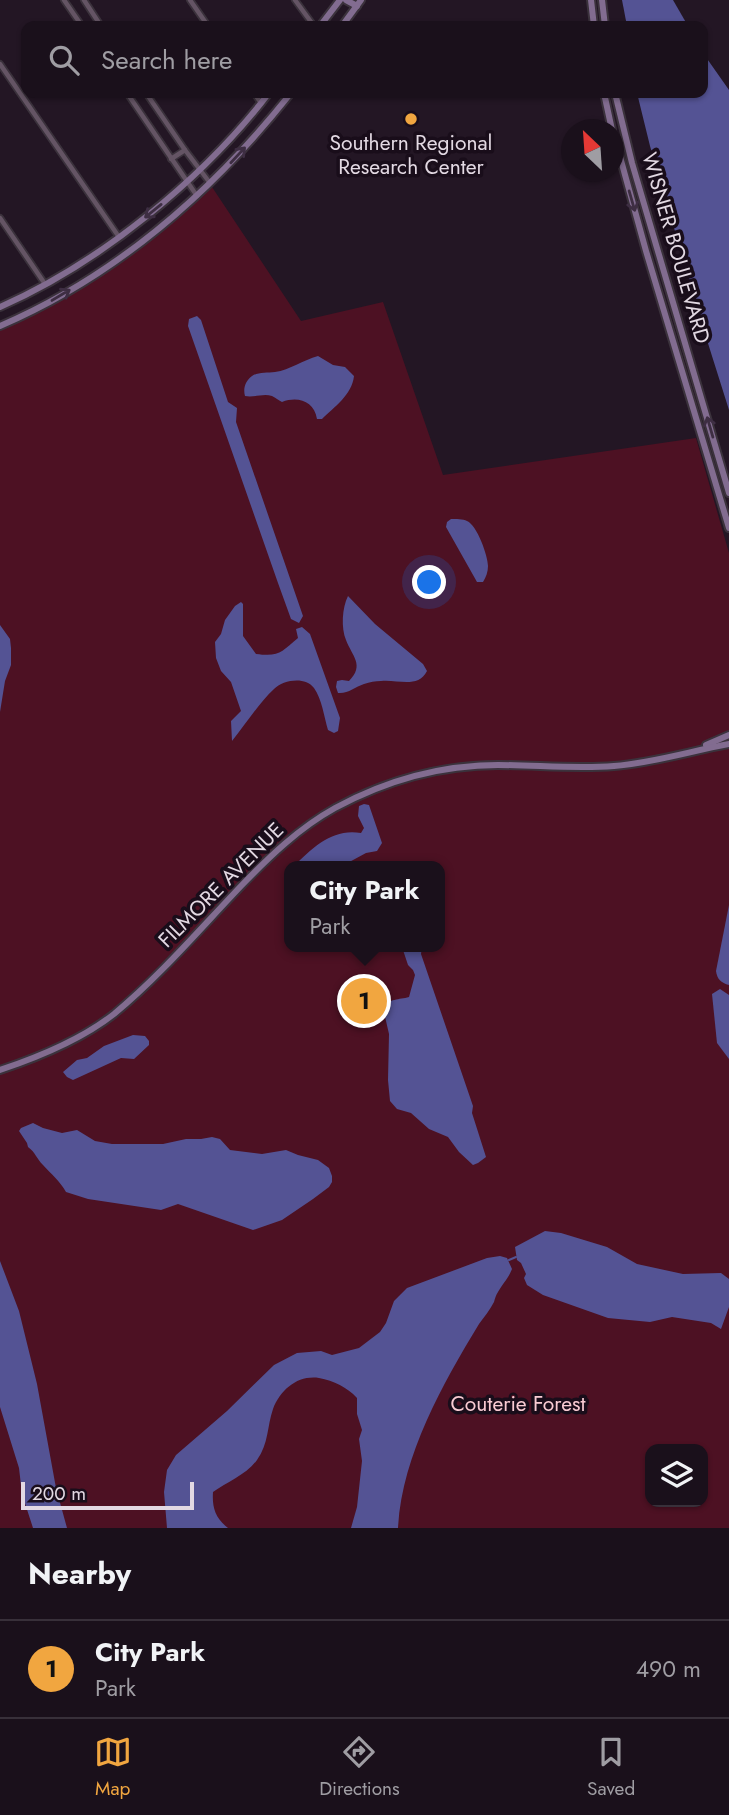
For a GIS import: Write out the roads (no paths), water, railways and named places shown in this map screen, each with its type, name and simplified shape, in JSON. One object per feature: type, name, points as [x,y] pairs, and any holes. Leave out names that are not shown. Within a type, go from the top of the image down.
[{"type":"street","points":[[64,0],[79,21]]},
{"type":"street","points":[[84,0],[98,21]]},
{"type":"street","points":[[190,0],[205,21]]},
{"type":"street","points":[[295,0],[313,21]]},
{"type":"street","points":[[321,21],[340,0]]},
{"type":"street","points":[[346,0],[359,3],[346,21]]},
{"type":"street","points":[[591,0],[593,21]]},
{"type":"street","points":[[602,0],[604,21]]},
{"type":"street","points":[[0,64],[21,95]]},
{"type":"street","points":[[23,98],[118,237]]},
{"type":"street","points":[[130,98],[197,196]]},
{"type":"street","points":[[149,98],[211,184]]},
{"type":"street","points":[[258,98],[261,103]]},
{"type":"street","points":[[0,307],[82,262],[153,211],[230,139],[265,98]]},
{"type":"street","points":[[0,326],[93,276],[154,232],[211,184],[287,98]]},
{"type":"street","points":[[605,98],[610,119]]},
{"type":"street","name":"WISNER BOULEVARD","points":[[616,98],[639,187],[729,493]]},
{"type":"street","points":[[172,159],[185,149]]},
{"type":"street","name":"WISNER BOULEVARD","points":[[624,171],[729,528]]},
{"type":"street","points":[[0,218],[45,284]]},
{"type":"street","points":[[82,262],[93,276]]},
{"type":"street","name":"FILMORE AVENUE","points":[[695,750],[729,735]]},
{"type":"street","name":"FILMORE AVENUE","points":[[0,1070],[64,1044],[114,1014],[268,858],[333,809],[366,793],[407,778],[449,769],[498,765],[612,766],[665,759],[729,744]]},
{"type":"waterway","points":[[509,1260],[516,1257]]},
{"type":"place","name":"Southern Regional Research Center","points":[[411,119]]},
{"type":"place","name":"City Park","points":[[364,1001]]},
{"type":"park label","name":"Couterie Forest","points":[[518,1404]]}]
